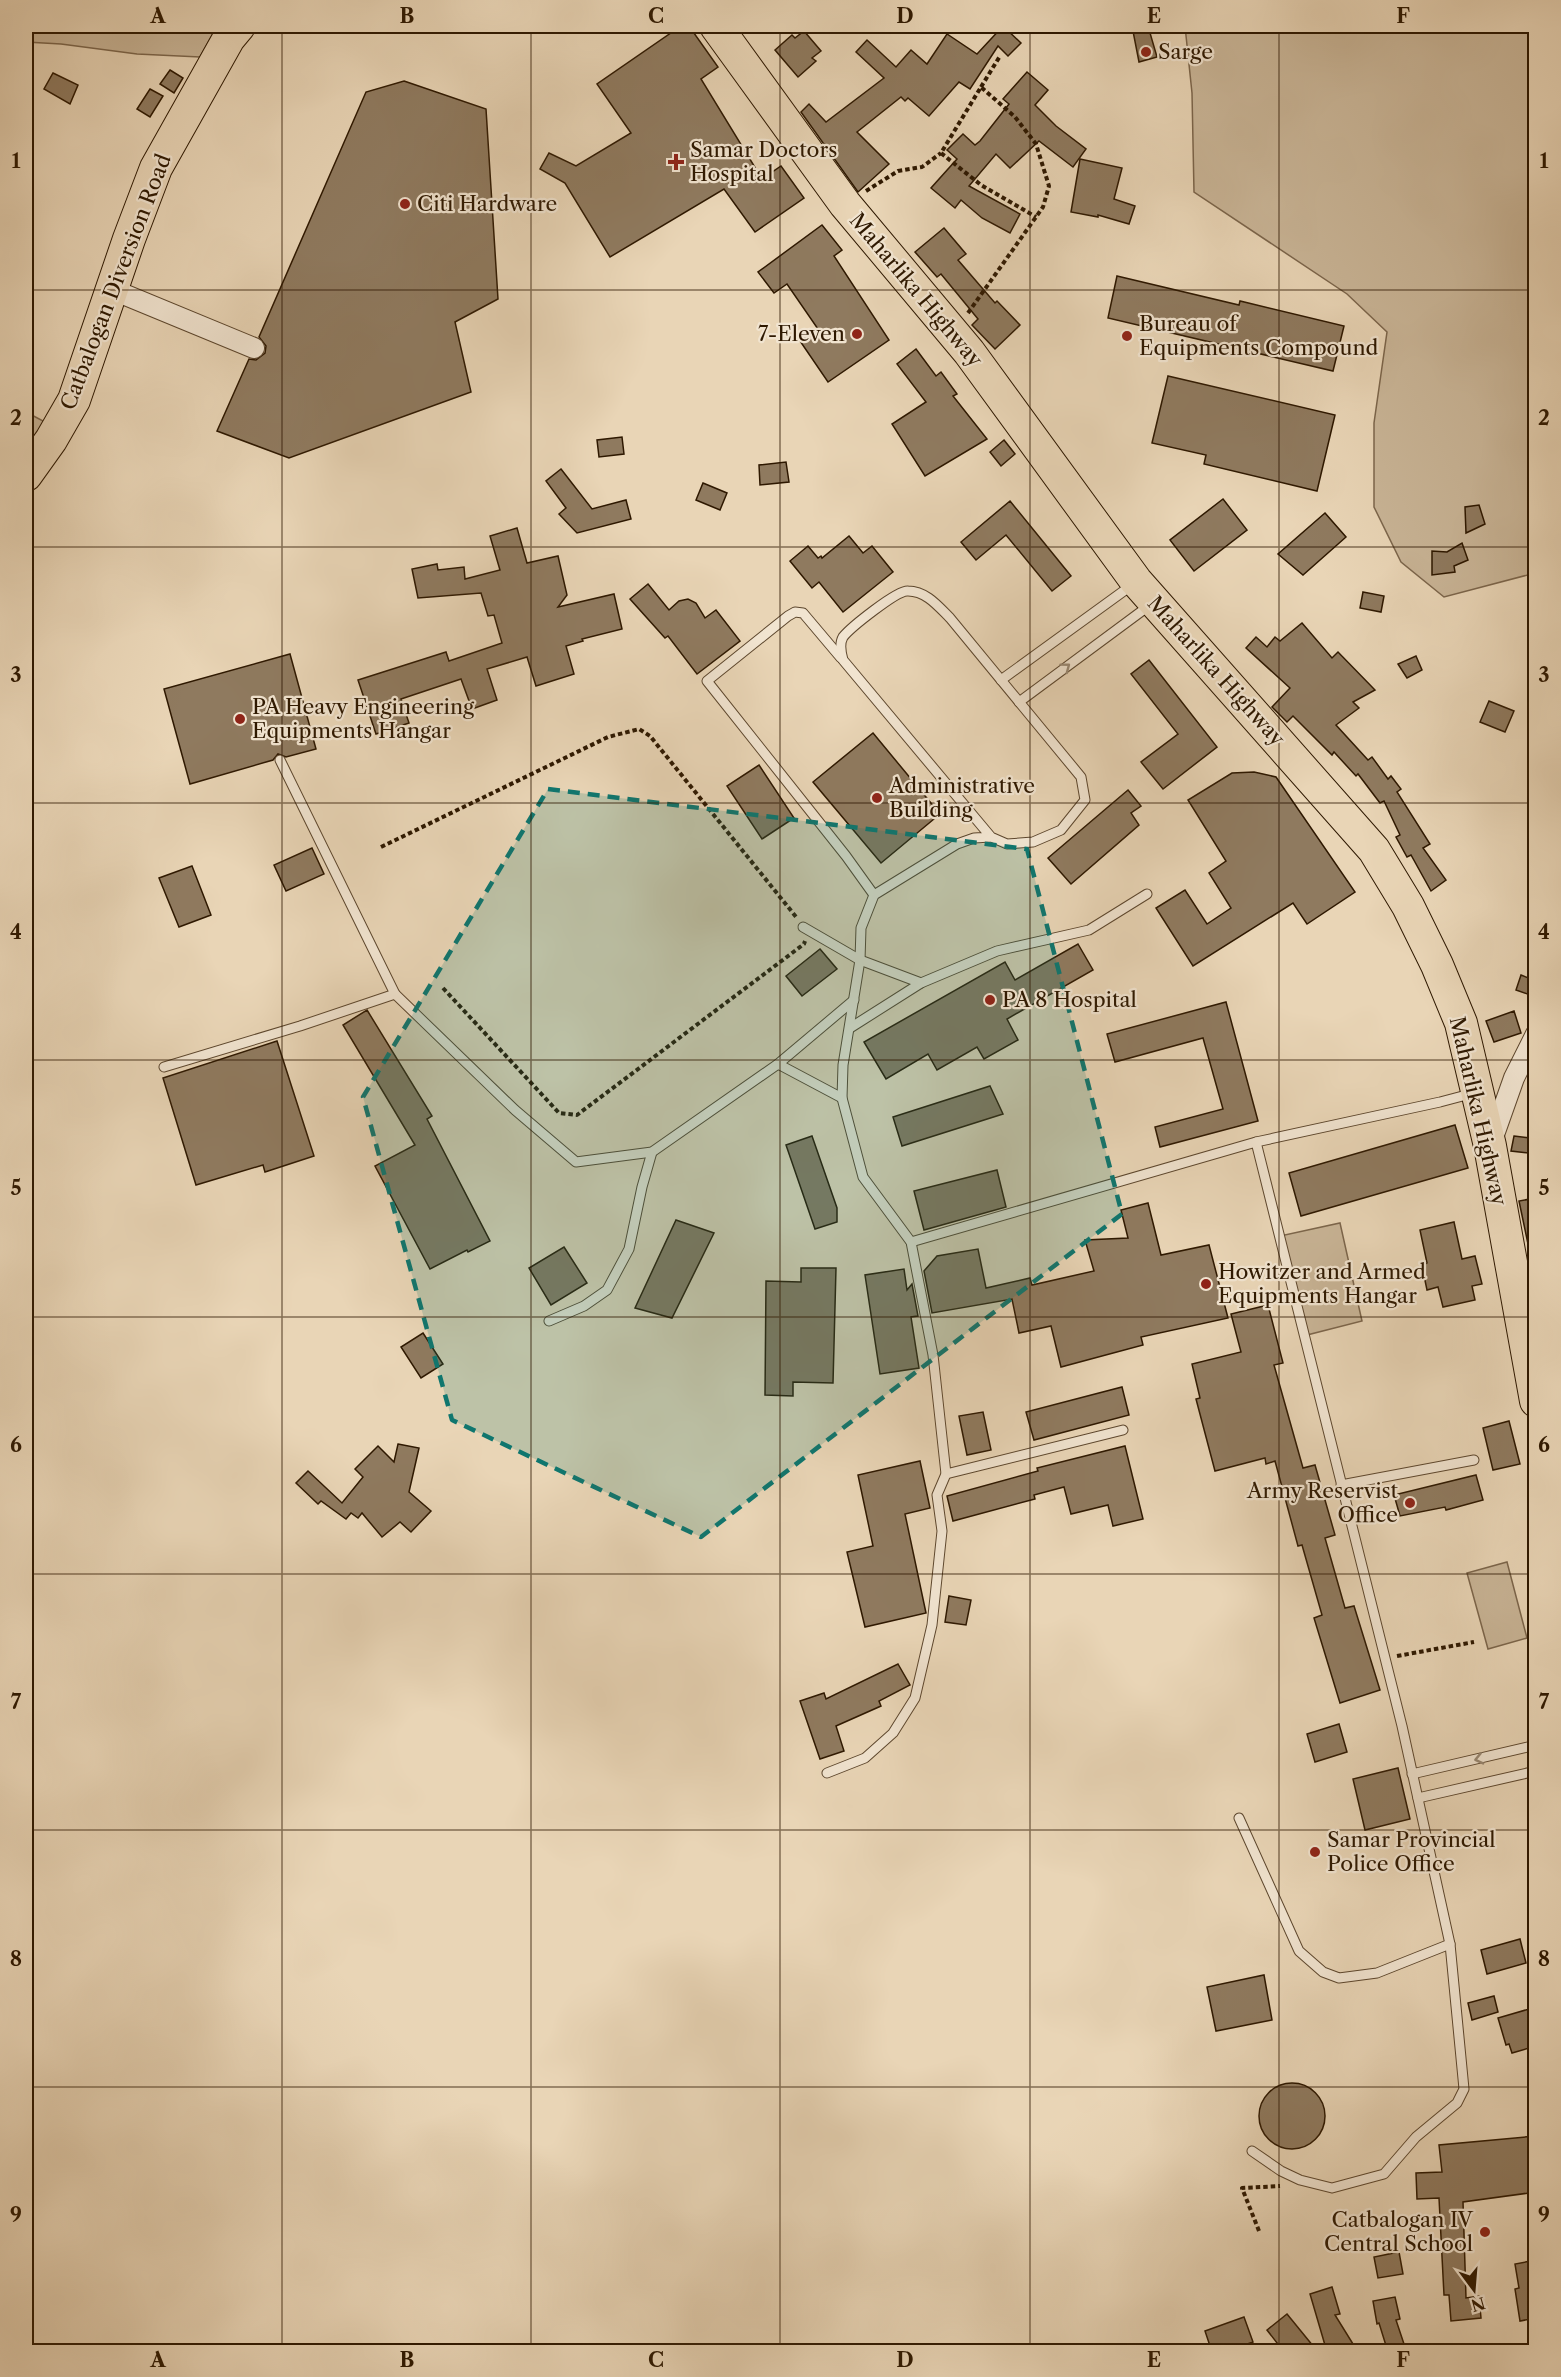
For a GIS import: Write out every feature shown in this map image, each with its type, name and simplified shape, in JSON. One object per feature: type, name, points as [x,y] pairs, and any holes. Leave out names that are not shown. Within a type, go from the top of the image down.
[{"type":"highway","name":"Catbalogan Diversion Road","points":[[26,475],[51,440],[74,400],[111,289],[156,168],[229,38],[239,26]]},
{"type":"highway","name":"Maharlika Highway","points":[[716,26],[845,204],[954,333],[1145,592],[1374,850],[1408,906],[1437,965],[1461,1023],[1490,1146],[1536,1401]]},
{"type":"street","points":[[111,289],[254,348]]},
{"type":"street","points":[[1490,1146],[1514,1078],[1536,1034]]},
{"type":"street","points":[[1474,1082],[1503,1083],[1514,1078]]},
{"type":"lane","points":[[843,660],[840,649],[842,638],[888,599],[905,590],[921,593],[935,603],[1081,777],[1085,800],[1061,830],[1034,842],[1007,844],[991,837],[803,613],[795,612],[707,681],[846,856],[874,895]]},
{"type":"lane","points":[[1001,680],[1145,592]]},
{"type":"lane","points":[[1019,702],[1145,592]]},
{"type":"lane","points":[[280,760],[395,994],[515,1110],[576,1162],[652,1152],[778,1064],[854,1000]]},
{"type":"lane","points":[[827,1773],[865,1758],[893,1733],[915,1698],[932,1625],[942,1531],[937,1495],[946,1474],[933,1355],[911,1242],[863,1177],[842,1098],[843,1065],[860,960],[861,928],[874,895],[957,844],[974,838],[991,837]]},
{"type":"lane","points":[[850,1028],[921,984],[997,951],[1089,930],[1147,894]]},
{"type":"lane","points":[[803,927],[860,960],[921,984]]},
{"type":"lane","points":[[164,1067],[300,1026],[395,994]]},
{"type":"lane","points":[[778,1064],[842,1098]]},
{"type":"lane","points":[[911,1242],[1256,1142],[1440,1102],[1474,1082]]},
{"type":"lane","points":[[1252,2151],[1281,2171],[1300,2180],[1332,2188],[1384,2174],[1416,2137],[1457,2103],[1464,2088],[1450,1944],[1418,1798],[1256,1142]]},
{"type":"lane","points":[[549,1321],[584,1306],[607,1290],[629,1249],[652,1152]]},
{"type":"lane","points":[[946,1474],[1123,1430]]},
{"type":"lane","points":[[1341,1485],[1474,1460]]},
{"type":"lane","points":[[1412,1774],[1536,1745]]},
{"type":"lane","points":[[1418,1798],[1536,1771]]},
{"type":"lane","points":[[1239,1818],[1299,1951],[1323,1972],[1339,1978],[1377,1973],[1450,1944]]},
{"type":"path","points":[[845,204],[898,171],[922,166],[941,153],[1000,56]]},
{"type":"path","points":[[954,333],[1043,207],[1049,186],[1036,144],[1016,117],[981,87]]},
{"type":"path","points":[[941,153],[981,185],[1036,217]]},
{"type":"path","points":[[381,847],[608,737],[639,729],[650,736],[803,927],[806,938],[804,944],[577,1115],[559,1113],[443,988]]},
{"type":"path","points":[[1384,1658],[1474,1642]]},
{"type":"path","points":[[1259,2231],[1242,2188],[1290,2186],[1300,2180]]},
{"type":"highlighted area","points":[[548,789],[1027,849],[1122,1214],[701,1537],[452,1420],[363,1097]]},
{"type":"shaded area","points":[[26,26],[217,26],[200,57],[137,54],[26,42]]},
{"type":"shaded area","points":[[1185,26],[1535,26],[1535,573],[1444,597],[1401,562],[1374,507],[1374,423],[1387,332],[1347,294],[1194,192],[1192,93]]},
{"type":"shaded area","points":[[26,412],[45,422],[26,453]]},
{"type":"shaded area","points":[[1340,1223],[1362,1321],[1303,1336],[1280,1236]]},
{"type":"shaded area","points":[[1507,1562],[1527,1638],[1488,1649],[1467,1573]]},
{"type":"building","name":"Samar Doctors Hospital","points":[[681,26],[689,26],[718,67],[701,79],[762,179],[781,166],[804,198],[755,232],[724,189],[610,257],[565,183],[540,169],[549,153],[576,166],[631,133],[597,84]]},
{"type":"building","points":[[1003,26],[1021,43],[1008,56],[998,46],[970,89],[959,82],[929,116],[908,98],[905,101],[901,97],[857,132],[889,164],[858,192],[801,112],[809,104],[826,122],[884,78],[856,52],[867,40],[896,67],[911,50],[927,64],[947,34],[977,54]]},
{"type":"building","points":[[1132,26],[1148,26],[1157,57],[1139,62]]},
{"type":"building","points":[[804,31],[821,51],[812,58],[816,61],[798,77],[775,50],[792,35],[795,38]]},
{"type":"building","points":[[170,70],[183,78],[174,93],[160,84]]},
{"type":"building","points":[[1027,72],[1048,90],[1035,105],[1056,126],[1086,149],[1073,167],[1039,141],[1010,168],[996,154],[969,186],[1020,214],[1010,233],[982,218],[961,200],[955,208],[931,188],[957,159],[947,150],[963,134],[975,145],[980,141],[1009,104],[1003,99]]},
{"type":"building","points":[[53,73],[78,85],[70,104],[44,89]]},
{"type":"building","name":"Citi Hardware","points":[[404,81],[486,109],[498,299],[455,322],[471,392],[289,458],[217,431],[249,359],[256,360],[265,353],[266,346],[259,337],[366,92]]},
{"type":"building","points":[[150,89],[163,96],[150,117],[137,109]]},
{"type":"building","points":[[1080,159],[1122,168],[1114,199],[1135,206],[1129,224],[1098,215],[1098,217],[1071,212]]},
{"type":"building","points":[[822,225],[842,250],[834,256],[889,340],[828,382],[800,341],[818,329],[787,284],[774,293],[758,272]]},
{"type":"building","points":[[944,228],[966,254],[958,260],[995,303],[997,301],[1020,325],[995,349],[972,325],[978,319],[941,274],[937,277],[915,252]]},
{"type":"building","points":[[1117,276],[1239,305],[1240,301],[1344,326],[1333,371],[1108,318]]},
{"type":"building","points":[[916,349],[936,376],[941,372],[957,394],[953,396],[987,439],[925,476],[892,424],[926,402],[897,364]]},
{"type":"building","points":[[1168,376],[1335,415],[1317,491],[1204,464],[1206,455],[1152,443]]},
{"type":"building","points":[[622,437],[624,454],[599,457],[597,440]]},
{"type":"building","points":[[1004,440],[1015,454],[1001,466],[990,452]]},
{"type":"building","points":[[786,462],[789,482],[760,485],[759,465]]},
{"type":"building","points":[[561,469],[592,509],[626,500],[631,519],[577,533],[559,514],[566,508],[546,481]]},
{"type":"building","points":[[703,483],[727,493],[720,510],[696,500]]},
{"type":"building","points":[[1223,499],[1247,530],[1194,571],[1170,540]]},
{"type":"building","points":[[1010,501],[1071,576],[1052,591],[1006,535],[976,560],[961,542]]},
{"type":"building","points":[[1479,505],[1485,524],[1466,533],[1465,507]]},
{"type":"building","points":[[1325,513],[1346,537],[1303,575],[1278,554]]},
{"type":"building","points":[[517,528],[527,563],[558,556],[567,595],[558,607],[614,594],[622,629],[582,639],[583,641],[566,646],[574,674],[536,686],[527,657],[487,669],[497,700],[472,709],[461,679],[401,699],[409,723],[376,734],[358,680],[446,652],[449,661],[502,643],[494,615],[488,616],[481,593],[418,598],[412,569],[437,564],[438,570],[464,567],[465,579],[500,570],[490,536]]},
{"type":"building","points":[[849,536],[863,553],[872,546],[893,572],[843,612],[819,582],[812,588],[790,561],[808,546],[818,558],[821,556],[822,558]]},
{"type":"building","points":[[1462,543],[1468,560],[1454,566],[1455,572],[1432,575],[1432,551],[1447,552]]},
{"type":"building","points":[[648,584],[669,610],[679,601],[688,599],[696,603],[705,618],[716,610],[740,641],[697,674],[668,636],[665,638],[630,599]]},
{"type":"building","points":[[1363,592],[1384,596],[1381,612],[1360,608]]},
{"type":"building","points":[[1302,623],[1332,658],[1338,652],[1375,690],[1353,702],[1359,708],[1336,725],[1368,760],[1372,757],[1388,779],[1391,776],[1401,789],[1397,792],[1430,844],[1423,848],[1446,880],[1431,891],[1411,855],[1407,857],[1396,837],[1400,835],[1384,801],[1380,803],[1358,774],[1356,776],[1334,752],[1332,755],[1293,716],[1287,722],[1272,707],[1290,688],[1246,648],[1256,637],[1267,647],[1275,637],[1280,641]]},
{"type":"building","name":"PA Heavy Engineering Equipments Hangar","points":[[290,654],[316,749],[286,757],[278,754],[273,760],[190,784],[164,689]]},
{"type":"building","points":[[1416,656],[1422,670],[1407,678],[1398,664]]},
{"type":"building","points":[[1149,660],[1217,747],[1163,789],[1141,762],[1178,734],[1131,674]]},
{"type":"building","points":[[1489,701],[1514,711],[1505,732],[1480,722]]},
{"type":"building","name":"Administrative Building","points":[[873,733],[940,814],[881,863],[813,782]]},
{"type":"building","points":[[759,765],[794,818],[762,839],[727,786]]},
{"type":"building","points":[[1254,772],[1276,777],[1355,892],[1307,924],[1293,903],[1193,966],[1156,908],[1185,890],[1207,924],[1231,908],[1209,873],[1226,861],[1188,800],[1232,773]]},
{"type":"building","points":[[1128,790],[1141,806],[1131,813],[1139,825],[1071,884],[1048,858]]},
{"type":"building","points":[[312,848],[324,874],[286,891],[274,865]]},
{"type":"building","points":[[192,866],[211,915],[179,927],[159,878]]},
{"type":"building","name":"PA 8 Hospital","points":[[1078,944],[1093,970],[1007,1019],[1018,1040],[984,1059],[977,1047],[937,1070],[928,1054],[886,1079],[864,1042],[1005,962],[1015,980]]},
{"type":"building","points":[[820,949],[837,969],[802,996],[786,976]]},
{"type":"building","points":[[1521,975],[1536,981],[1536,997],[1516,990]]},
{"type":"building","points":[[1226,1002],[1258,1121],[1160,1147],[1155,1127],[1223,1109],[1203,1038],[1115,1062],[1107,1034]]},
{"type":"building","points":[[367,1010],[432,1116],[427,1119],[490,1241],[430,1269],[375,1166],[415,1145],[343,1025]]},
{"type":"building","points":[[1514,1011],[1521,1033],[1494,1042],[1486,1021]]},
{"type":"building","points":[[277,1041],[314,1156],[265,1172],[263,1165],[196,1185],[163,1078]]},
{"type":"building","points":[[990,1086],[1003,1114],[902,1146],[893,1117]]},
{"type":"building","points":[[1455,1125],[1468,1168],[1301,1216],[1289,1173]]},
{"type":"building","points":[[812,1136],[837,1208],[837,1222],[815,1229],[786,1145]]},
{"type":"building","points":[[1514,1136],[1530,1138],[1528,1153],[1511,1151]]},
{"type":"building","points":[[997,1170],[1006,1207],[924,1230],[914,1191]]},
{"type":"building","points":[[1536,1198],[1536,1244],[1528,1244],[1519,1201]]},
{"type":"building","points":[[1148,1203],[1161,1255],[1209,1245],[1228,1318],[1141,1337],[1143,1345],[1061,1367],[1051,1326],[1019,1333],[1012,1299],[932,1313],[924,1271],[937,1256],[978,1249],[986,1288],[1030,1278],[1032,1285],[1094,1271],[1085,1240],[1128,1238],[1121,1210]]},
{"type":"building","points":[[676,1220],[714,1233],[672,1318],[635,1308]]},
{"type":"building","points":[[1454,1222],[1462,1259],[1475,1256],[1482,1284],[1472,1286],[1475,1300],[1443,1307],[1438,1287],[1427,1290],[1422,1266],[1427,1263],[1420,1230]]},
{"type":"building","points":[[564,1247],[587,1283],[551,1305],[529,1268]]},
{"type":"building","points":[[801,1268],[836,1268],[833,1383],[793,1382],[793,1396],[765,1395],[766,1281],[801,1282]]},
{"type":"building","points":[[904,1269],[907,1290],[912,1284],[918,1316],[911,1317],[919,1368],[880,1374],[865,1275]]},
{"type":"building","points":[[1268,1305],[1283,1363],[1274,1365],[1303,1468],[1315,1465],[1335,1535],[1325,1538],[1345,1608],[1354,1606],[1380,1690],[1340,1703],[1314,1618],[1322,1615],[1302,1545],[1298,1546],[1275,1461],[1266,1464],[1265,1458],[1215,1471],[1196,1399],[1200,1398],[1192,1364],[1241,1352],[1231,1314]]},
{"type":"building","points":[[423,1333],[443,1364],[421,1378],[401,1347]]},
{"type":"building","points":[[1122,1387],[1129,1415],[1034,1440],[1026,1412]]},
{"type":"building","points":[[983,1412],[991,1450],[967,1455],[959,1416]]},
{"type":"building","points":[[1509,1421],[1520,1464],[1493,1470],[1483,1428]]},
{"type":"building","points":[[398,1444],[419,1448],[409,1492],[431,1511],[411,1532],[400,1522],[382,1537],[362,1513],[358,1518],[351,1513],[346,1519],[321,1501],[318,1504],[296,1483],[308,1471],[342,1503],[363,1477],[355,1469],[378,1446],[394,1462]]},
{"type":"building","points":[[1125,1446],[1143,1519],[1113,1526],[1108,1505],[1071,1514],[1064,1487],[1034,1495],[1035,1499],[953,1521],[947,1496],[1038,1471],[1037,1468]]},
{"type":"building","points":[[920,1461],[930,1508],[905,1514],[926,1613],[865,1627],[847,1552],[873,1546],[858,1475]]},
{"type":"building","points":[[1476,1475],[1483,1500],[1446,1510],[1445,1507],[1400,1516],[1394,1495]]},
{"type":"building","points":[[949,1596],[971,1600],[966,1625],[945,1622]]},
{"type":"building","points":[[898,1664],[910,1685],[879,1701],[881,1706],[836,1726],[844,1751],[820,1759],[800,1701],[824,1693],[826,1699]]},
{"type":"building","points":[[1339,1724],[1347,1752],[1315,1762],[1307,1734]]},
{"type":"building","points":[[1398,1768],[1410,1819],[1365,1830],[1353,1779]]},
{"type":"building","points":[[1520,1939],[1526,1963],[1487,1974],[1481,1950]]},
{"type":"building","points":[[1264,1975],[1272,2020],[1216,2031],[1207,1987]]},
{"type":"building","points":[[1494,1996],[1498,2012],[1472,2020],[1468,2003]]},
{"type":"building","points":[[1536,2007],[1536,2046],[1512,2053],[1509,2044],[1506,2045],[1498,2018]]},
{"type":"building","points":[[1292,2083],[1305,2086],[1315,2093],[1322,2103],[1325,2116],[1322,2129],[1315,2139],[1305,2146],[1292,2149],[1279,2146],[1269,2139],[1262,2129],[1259,2116],[1262,2103],[1269,2093],[1279,2086]]},
{"type":"building","points":[[1536,2136],[1536,2192],[1463,2202],[1466,2298],[1479,2296],[1481,2318],[1451,2321],[1449,2295],[1444,2295],[1439,2198],[1417,2199],[1416,2173],[1442,2172],[1439,2145]]},
{"type":"building","points":[[1399,2252],[1403,2274],[1378,2278],[1374,2257]]},
{"type":"building","points":[[1536,2260],[1536,2318],[1520,2321],[1515,2289],[1519,2288],[1515,2264]]},
{"type":"building","points":[[1332,2287],[1340,2314],[1335,2315],[1358,2352],[1327,2352],[1310,2294]]},
{"type":"building","points":[[1395,2297],[1400,2319],[1396,2320],[1405,2347],[1388,2352],[1379,2323],[1377,2324],[1373,2301]]},
{"type":"building","points":[[1287,2314],[1318,2352],[1284,2352],[1267,2330]]},
{"type":"building","points":[[1244,2317],[1253,2342],[1225,2352],[1212,2352],[1205,2331]]},
{"type":"place","name":"Sarge","points":[[1146,52]]},
{"type":"place","name":"Samar Doctors Hospital","points":[[676,162]]},
{"type":"place","name":"Citi Hardware","points":[[405,204]]},
{"type":"place","name":"7-Eleven","points":[[857,334]]},
{"type":"place","name":"Bureau of Equipments Compound","points":[[1127,336]]},
{"type":"place","name":"PA Heavy Engineering Equipments Hangar","points":[[240,719]]},
{"type":"place","name":"Administrative Building","points":[[877,798]]},
{"type":"place","name":"PA 8 Hospital","points":[[990,1000]]},
{"type":"place","name":"Howitzer and Armed Equipments Hangar","points":[[1206,1284]]},
{"type":"place","name":"Army Reservist Office","points":[[1410,1503]]},
{"type":"place","name":"Samar Provincial Police Office","points":[[1315,1852]]},
{"type":"place","name":"Catbalogan IV Central School","points":[[1485,2232]]}]
